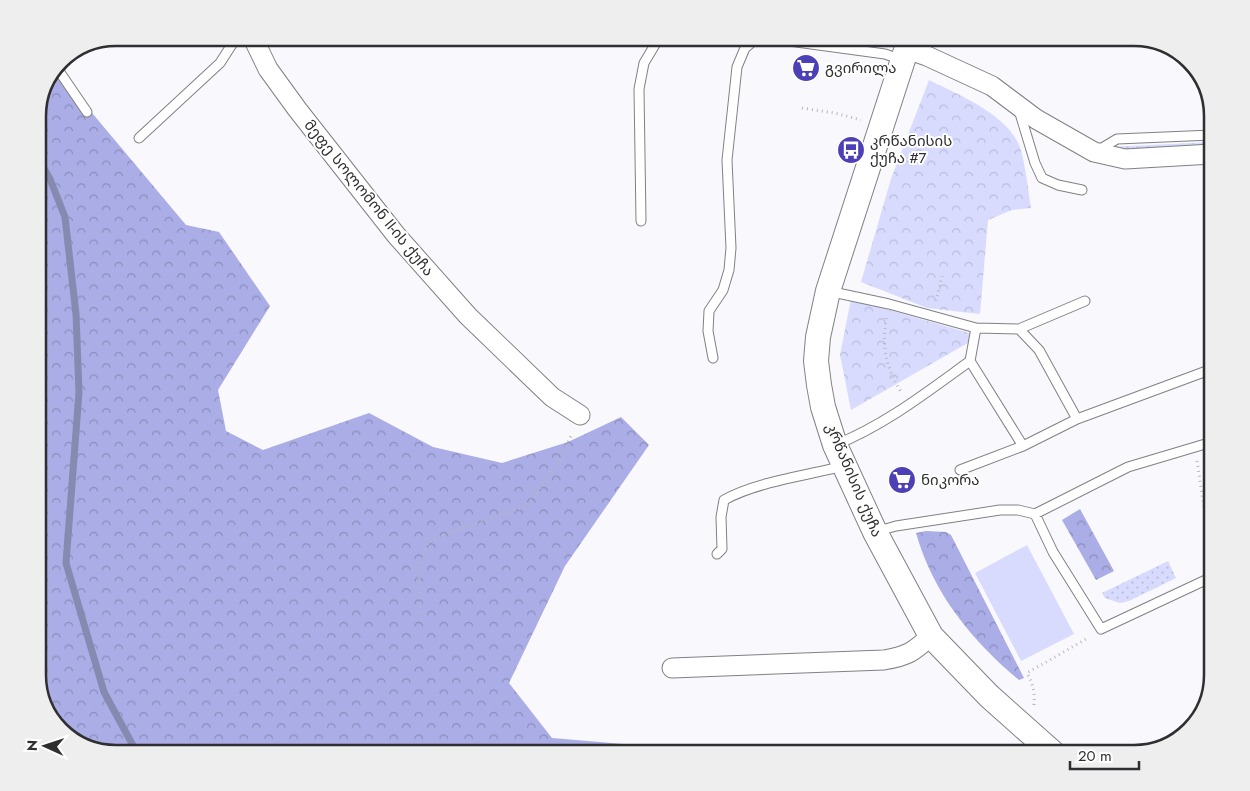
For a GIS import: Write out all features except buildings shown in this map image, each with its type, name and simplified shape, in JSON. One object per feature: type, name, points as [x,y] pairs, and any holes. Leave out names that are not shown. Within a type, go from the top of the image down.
[{"type":"street","name":"მეფე სოლომონ II-ის ქუჩა","points":[[257,46],[268,70],[297,110],[396,235],[468,316],[552,397],[580,415]]},
{"type":"street","points":[[907,49],[927,56],[992,86],[1036,119],[1094,152],[1125,159],[1204,154]]},
{"type":"street","name":"კრწანისის ქუჩა","points":[[907,49],[828,291],[818,337],[816,361],[823,407],[840,455],[875,532],[931,636],[989,696],[1043,745]]},
{"type":"street","points":[[672,668],[884,660],[903,657],[914,652],[931,636]]},
{"type":"lane","points":[[139,138],[220,63],[231,46]]},
{"type":"lane","points":[[640,221],[639,89],[644,63],[654,46]]},
{"type":"lane","points":[[713,358],[708,330],[709,311],[723,290],[729,270],[731,248],[727,160],[737,67],[747,46]]},
{"type":"lane","points":[[826,46],[885,54],[907,49]]},
{"type":"lane","points":[[61,74],[87,112]]},
{"type":"lane","points":[[1017,105],[1035,163],[1042,178],[1058,185],[1082,190]]},
{"type":"lane","points":[[1094,152],[1117,139],[1204,135]]},
{"type":"lane","points":[[828,291],[889,304],[976,328],[1019,329],[1084,300]]},
{"type":"lane","points":[[976,328],[970,361],[1023,446]]},
{"type":"lane","points":[[1019,329],[1039,350],[1077,419]]},
{"type":"lane","points":[[717,554],[722,549],[721,517],[724,500],[734,495],[777,482],[840,455],[853,438],[908,406],[970,361]]},
{"type":"lane","points":[[960,470],[1023,446],[1077,419],[1204,372]]},
{"type":"lane","points":[[875,532],[896,526],[1000,510],[1018,510],[1035,514],[1128,467],[1204,445]]},
{"type":"lane","points":[[1035,514],[1053,552],[1101,629],[1204,581]]},
{"type":"path","points":[[802,108],[835,113],[864,121]]},
{"type":"path","points":[[933,316],[942,276]]},
{"type":"path","points":[[889,304],[883,344],[890,373],[908,406]]},
{"type":"path","points":[[421,613],[419,570],[429,540],[527,506],[557,465],[580,415]]},
{"type":"path","points":[[1195,448],[1204,507]]},
{"type":"path","points":[[1034,712],[1035,696],[1028,673],[1101,629]]},
{"type":"green space","points":[[60,75],[186,225],[219,232],[270,306],[218,390],[226,431],[263,450],[369,413],[433,447],[502,463],[568,442],[621,417],[649,445],[565,566],[509,683],[552,738],[635,745],[116,745],[98,742],[81,735],[70,727],[70,721],[64,721],[58,714],[53,706],[46,679],[46,112],[53,85]]},
{"type":"green space","points":[[929,80],[969,100],[996,117],[1016,139],[1023,158],[1031,208],[1012,210],[988,220],[980,314],[927,308],[861,282],[891,179]]},
{"type":"green space","points":[[1204,142],[1204,149],[1125,151],[1109,147]]},
{"type":"green space","points":[[851,299],[980,336],[851,410],[840,355]]},
{"type":"green space","points":[[1080,509],[1114,571],[1096,580],[1062,520]]},
{"type":"green space","points":[[926,531],[946,532],[951,535],[1024,678],[1019,680],[985,649],[956,614],[944,596],[923,555],[916,533]]},
{"type":"green space","points":[[1027,545],[1074,634],[1021,661],[975,573]]},
{"type":"green space","points":[[1168,561],[1176,578],[1129,601],[1119,603],[1105,598],[1102,593]]},
{"type":"waterway","points":[[46,172],[65,217],[76,314],[79,392],[66,563],[104,692],[133,745]]},
{"type":"place","name":"გვირილა","points":[[806,68]]},
{"type":"place","name":"კრწანისის ქუჩა #7","points":[[851,150]]},
{"type":"place","name":"ნიკორა","points":[[902,480]]}]
